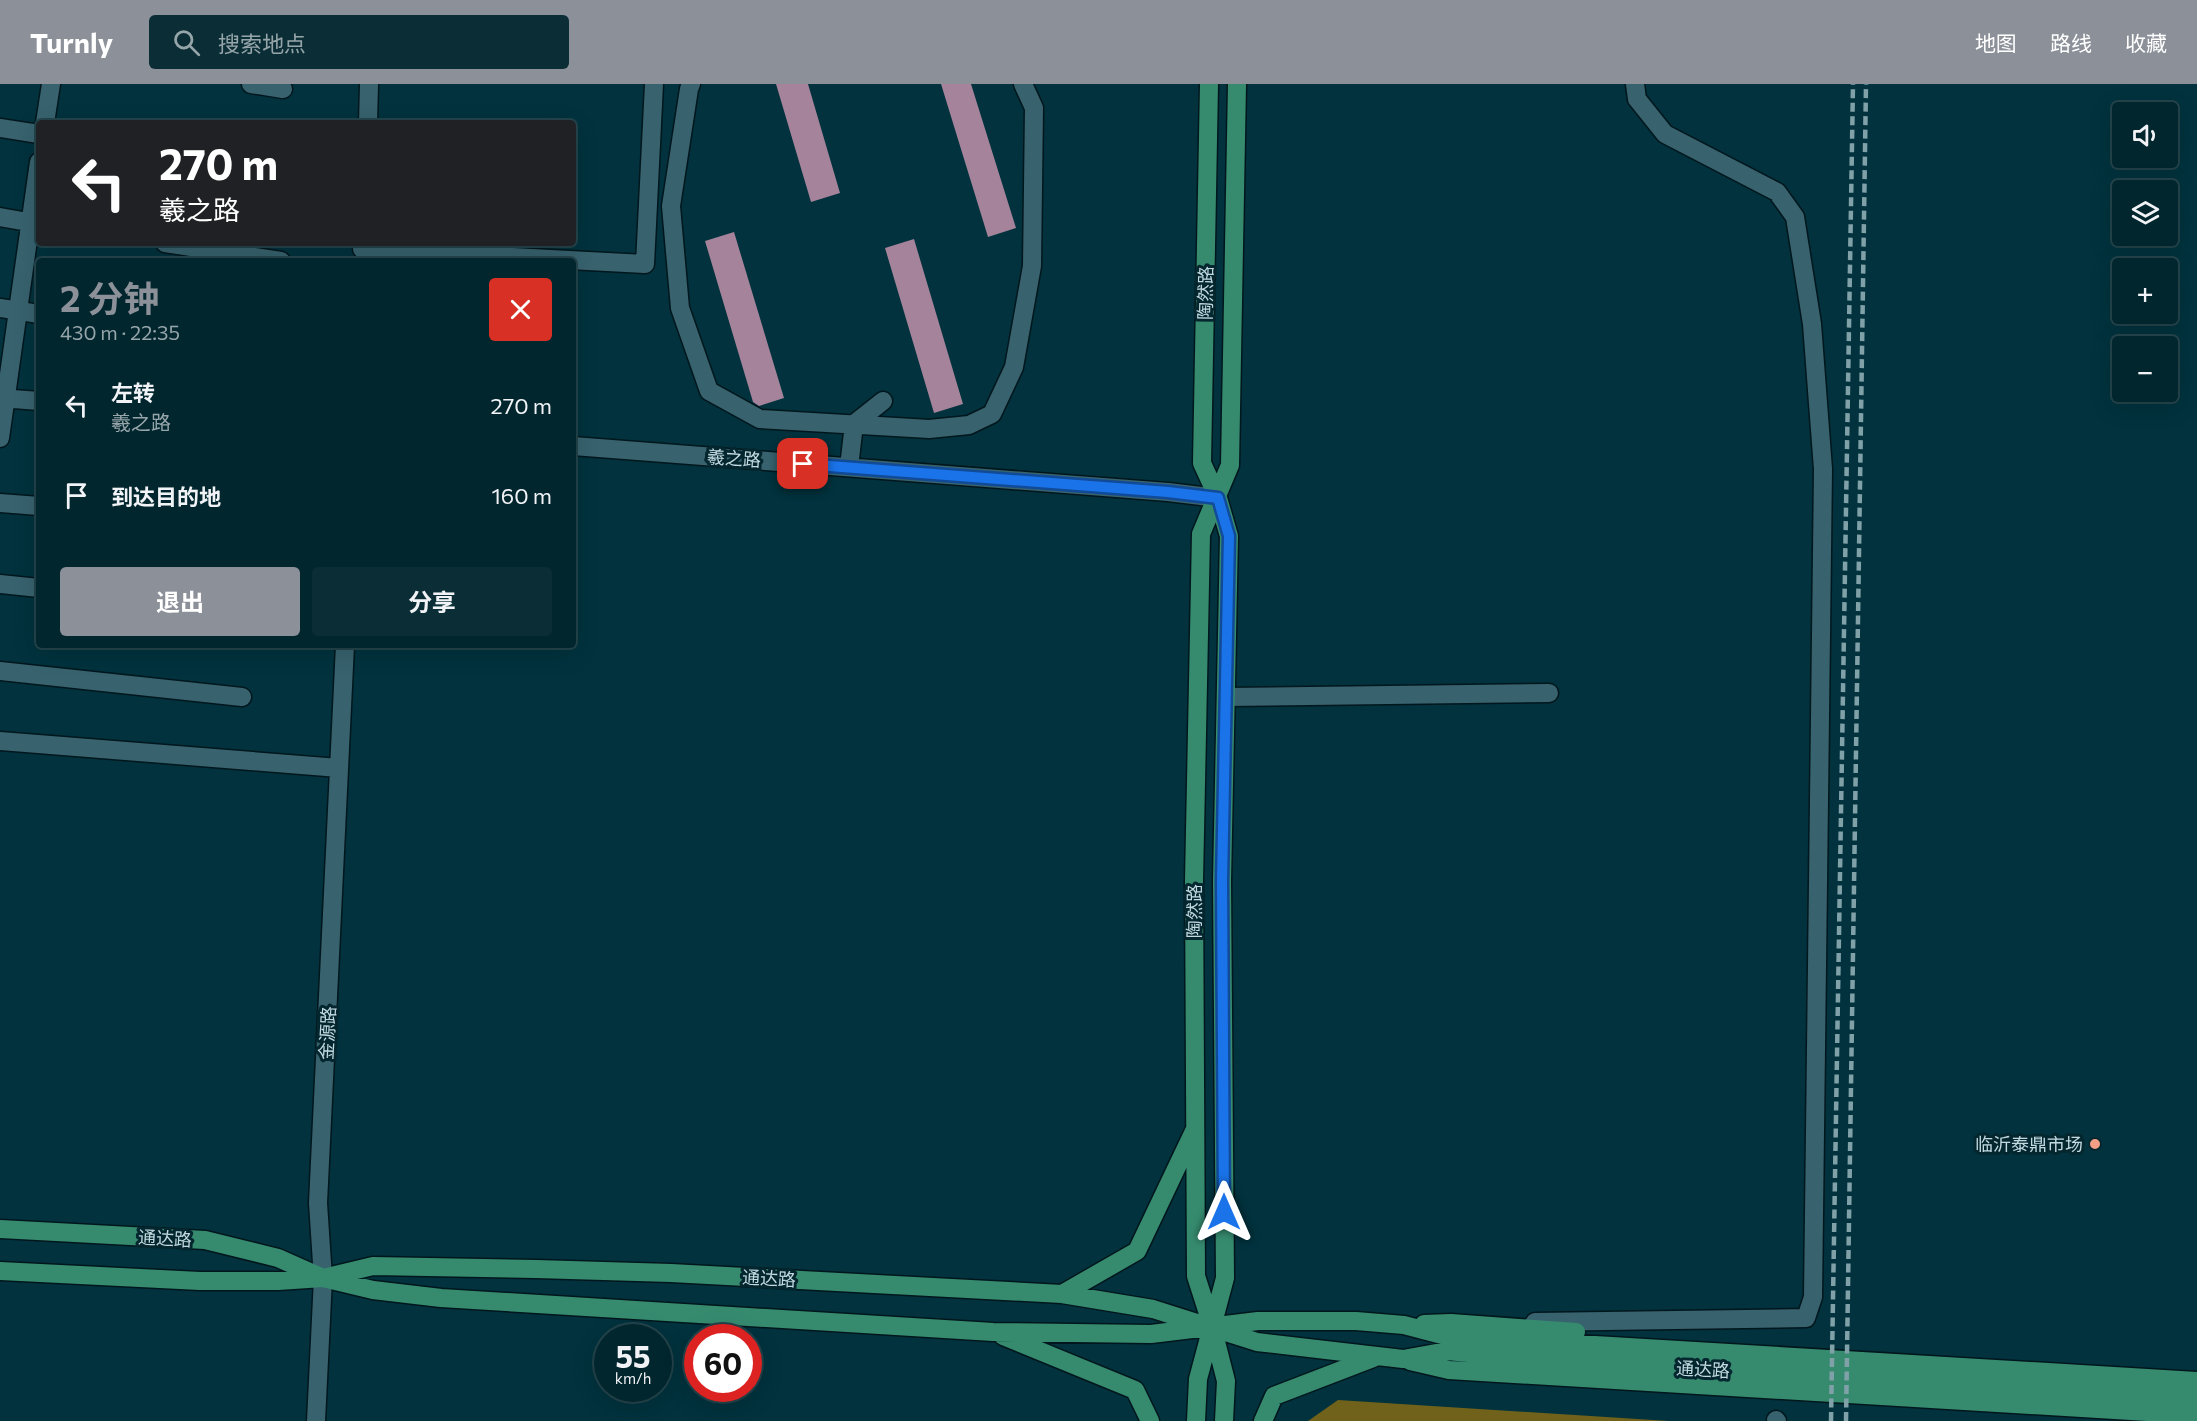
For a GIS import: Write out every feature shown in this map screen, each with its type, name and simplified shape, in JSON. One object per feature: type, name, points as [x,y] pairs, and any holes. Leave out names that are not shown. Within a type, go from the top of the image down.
[{"type":"main road","name":"陶然路","points":[[1196,1421],[1198,1379],[1225,1278],[1222,881],[1229,536],[1218,498],[1202,464],[1209,84]]},
{"type":"main road","name":"陶然路","points":[[1224,1421],[1226,1381],[1196,1276],[1194,881],[1201,534],[1230,465],[1237,84]]},
{"type":"main road","points":[[1062,1294],[1137,1251],[1196,1127]]},
{"type":"main road","name":"通达路","points":[[0,1229],[205,1240],[278,1258],[323,1278],[373,1290],[441,1299],[993,1332],[1151,1334],[1258,1321],[1356,1321],[1404,1325],[1446,1336],[2197,1381]]},
{"type":"main road","name":"通达路","points":[[0,1271],[200,1281],[278,1281],[323,1278],[373,1266],[524,1268],[671,1273],[1062,1294],[1153,1308],[1257,1342],[1374,1357],[1403,1359],[1447,1351],[2197,1400]]},
{"type":"main road","points":[[1404,1325],[1451,1323],[2197,1370]]},
{"type":"main road","points":[[993,1332],[1136,1390],[1150,1421]]},
{"type":"main road","points":[[1263,1421],[1274,1396],[1374,1357]]},
{"type":"main road","points":[[1403,1359],[1449,1370],[2197,1415]]},
{"type":"street","points":[[45,120],[51,84]]},
{"type":"street","points":[[251,84],[283,89]]},
{"type":"street","points":[[368,120],[369,84]]},
{"type":"street","points":[[576,261],[645,264],[654,84]]},
{"type":"street","points":[[692,84],[689,90],[671,206],[680,308],[709,392],[760,419],[929,429],[969,425],[992,414],[1014,367],[1032,266],[1034,108],[1023,84]]},
{"type":"street","points":[[1451,1323],[1806,1318],[1812,1298],[1823,469],[1812,324],[1795,217],[1777,192],[1665,134],[1637,99],[1635,84]]},
{"type":"street","points":[[0,128],[36,134]]},
{"type":"street","points":[[0,438],[8,309],[34,223],[36,199]]},
{"type":"street","points":[[0,218],[34,223]]},
{"type":"street","points":[[184,246],[261,258]]},
{"type":"street","points":[[362,251],[514,258]]},
{"type":"street","points":[[8,309],[36,314]]},
{"type":"street","points":[[2,398],[36,401]]},
{"type":"street","points":[[849,467],[854,424],[882,401]]},
{"type":"street","name":"羲之路","points":[[576,446],[1168,492],[1218,498]]},
{"type":"street","points":[[0,503],[36,506]]},
{"type":"street","points":[[0,584],[36,588]]},
{"type":"street","name":"金源路","points":[[316,1421],[323,1278],[318,1203],[345,648]]},
{"type":"street","points":[[0,670],[242,696]]},
{"type":"street","points":[[1226,698],[1549,693]]},
{"type":"street","points":[[0,741],[339,768]]},
{"type":"shaded area","points":[[1338,1400],[1669,1421],[1308,1421]]},
{"type":"building","points":[[776,84],[808,84],[840,193],[811,202]]},
{"type":"building","points":[[941,84],[971,84],[1016,228],[988,237]]},
{"type":"building","points":[[734,232],[784,398],[759,406],[753,402],[705,241]]},
{"type":"building","points":[[914,239],[963,404],[934,413],[885,248]]},
{"type":"railway","points":[[1831,1421],[1853,84]]},
{"type":"railway","points":[[1846,1421],[1866,84]]},
{"type":"place","name":"临沂泰鼎市场","points":[[2095,1144]]},
{"type":"route","points":[[803,464],[1168,492],[1218,498],[1229,536],[1222,881],[1224,1212]]}]
